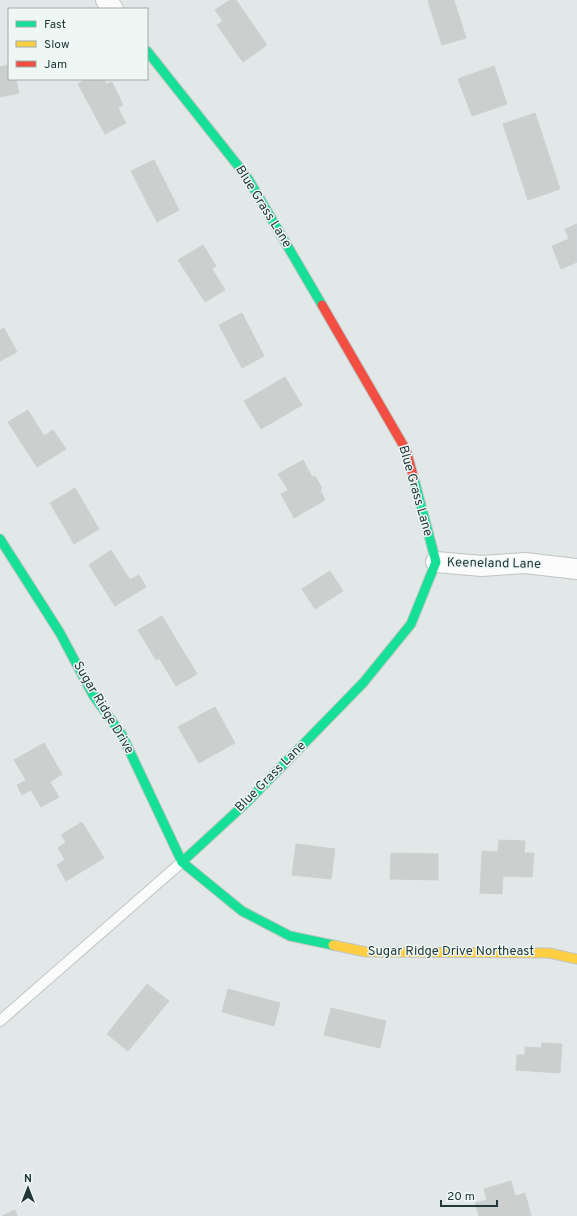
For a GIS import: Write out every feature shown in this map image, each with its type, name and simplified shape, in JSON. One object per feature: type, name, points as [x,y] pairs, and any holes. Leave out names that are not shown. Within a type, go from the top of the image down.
[{"type":"street","points":[[106,0],[113,8]]},
{"type":"street","name":"Blue Grass Lane","points":[[148,52],[247,177],[406,450],[436,562],[410,624],[363,683],[246,804],[182,862]]},
{"type":"street","name":"Sugar Ridge Drive","points":[[0,540],[60,633],[93,695],[122,735],[182,862]]},
{"type":"street","name":"Keeneland Lane","points":[[436,562],[482,566],[525,563],[577,568]]},
{"type":"street","name":"Sugar Ridge Drive Northeast","points":[[182,862],[242,911],[290,936],[366,952],[549,953],[577,959]]},
{"type":"lane","points":[[0,1021],[182,862]]},
{"type":"building","points":[[230,0],[236,0],[267,45],[243,62],[217,25],[223,21],[215,10]]},
{"type":"building","points":[[454,0],[466,38],[442,45],[428,1]]},
{"type":"building","points":[[8,65],[8,80],[16,80],[19,93],[0,97],[0,67]]},
{"type":"building","points":[[494,66],[507,104],[472,116],[458,79]]},
{"type":"building","points":[[85,80],[104,80],[106,84],[112,82],[123,105],[118,108],[126,123],[105,134],[78,84]]},
{"type":"building","points":[[535,113],[560,189],[528,200],[503,124]]},
{"type":"building","points":[[154,160],[179,210],[157,222],[131,171]]},
{"type":"building","points":[[577,224],[577,262],[561,269],[552,246],[569,239],[565,229]]},
{"type":"building","points":[[203,245],[216,266],[212,269],[225,290],[205,302],[178,260]]},
{"type":"building","points":[[242,313],[264,356],[242,368],[219,325]]},
{"type":"building","points":[[4,328],[17,352],[0,361],[0,330]]},
{"type":"building","points":[[285,377],[302,405],[261,429],[244,401]]},
{"type":"building","points":[[28,410],[44,436],[53,430],[66,449],[37,467],[8,422]]},
{"type":"building","points":[[303,460],[312,477],[315,476],[322,488],[320,490],[325,500],[294,518],[281,494],[288,490],[278,474]]},
{"type":"building","points":[[75,488],[99,529],[74,544],[50,503]]},
{"type":"building","points":[[111,550],[130,580],[139,575],[146,587],[115,606],[89,565]]},
{"type":"building","points":[[330,571],[343,591],[315,609],[302,589]]},
{"type":"building","points":[[162,616],[197,674],[176,686],[159,658],[156,660],[138,630]]},
{"type":"building","points":[[215,707],[235,743],[199,763],[178,727]]},
{"type":"building","points":[[44,743],[62,774],[50,782],[59,797],[41,807],[31,790],[22,795],[17,785],[26,780],[14,760]]},
{"type":"building","points":[[82,822],[104,858],[66,881],[57,865],[65,860],[58,848],[66,842],[61,835]]},
{"type":"building","points":[[499,840],[525,841],[524,853],[534,853],[532,877],[503,876],[502,894],[480,893],[482,851],[498,852]]},
{"type":"building","points":[[296,844],[335,849],[331,879],[292,875]]},
{"type":"building","points":[[391,853],[438,854],[438,880],[390,879]]},
{"type":"building","points":[[147,984],[169,1001],[128,1051],[107,1034]]},
{"type":"building","points":[[228,989],[280,1003],[274,1026],[222,1012]]},
{"type":"building","points":[[331,1008],[386,1021],[380,1048],[324,1035]]},
{"type":"building","points":[[542,1043],[562,1044],[560,1073],[516,1070],[517,1055],[525,1055],[525,1047],[541,1048]]},
{"type":"building","points":[[511,1181],[515,1196],[525,1193],[531,1216],[479,1216],[475,1203],[487,1200],[484,1189]]},
{"type":"building","points":[[15,1210],[17,1216],[2,1216]]},
{"type":"traffic: fast","points":[[148,52],[247,177],[322,305]]},
{"type":"traffic: fast","points":[[182,862],[246,803],[363,683],[411,624],[436,562],[414,479]]},
{"type":"traffic: fast","points":[[0,539],[60,633],[93,695],[122,735],[182,862],[242,911],[290,936],[333,945]]},
{"type":"traffic: slow","points":[[333,945],[366,952],[549,953],[577,959]]},
{"type":"traffic: jam","points":[[322,305],[406,450],[414,479]]}]
